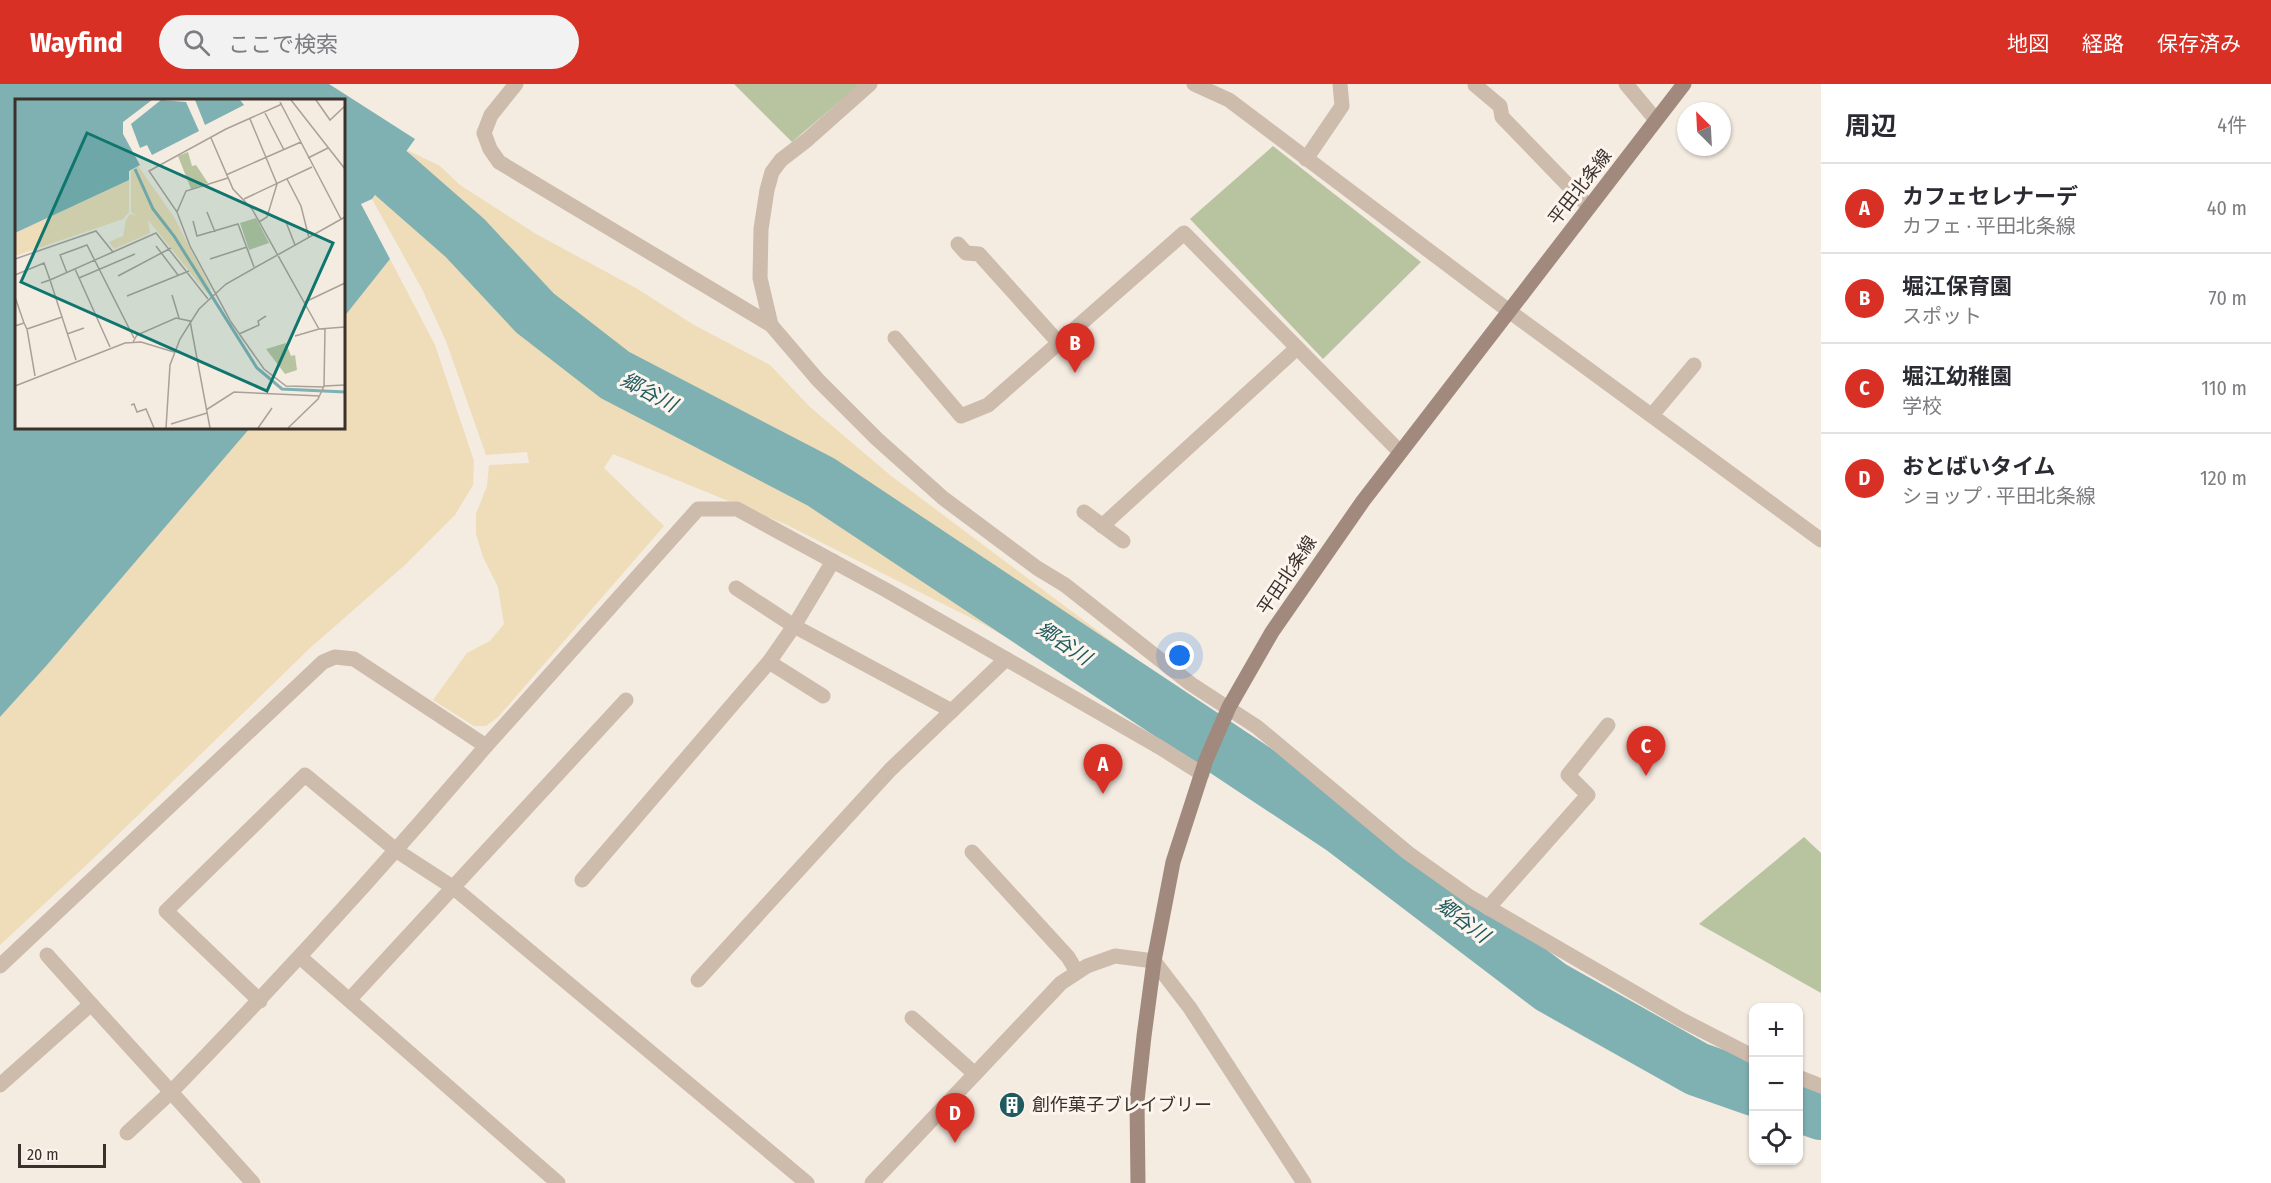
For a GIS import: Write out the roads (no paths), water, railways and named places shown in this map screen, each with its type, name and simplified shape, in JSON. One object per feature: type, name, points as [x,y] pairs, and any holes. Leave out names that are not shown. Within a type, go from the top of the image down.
[{"type":"main road","name":"平田北条線","points":[[1138,1183],[1137,1101],[1154,961],[1173,862],[1204,767],[1227,711],[1272,632],[1322,558],[1400,452],[1684,84]]},
{"type":"street","points":[[516,84],[491,115],[484,133],[490,149],[499,162],[771,325],[818,380],[876,439],[943,498],[1037,568],[1065,585],[1227,711],[1257,727],[1408,853],[1488,908],[1670,1013],[1749,1054]]},
{"type":"street","points":[[771,325],[760,278],[761,229],[772,171],[781,160],[870,84]]},
{"type":"street","points":[[1194,84],[1229,100],[1509,311],[1815,536],[1821,519]]},
{"type":"street","points":[[1306,159],[1342,106],[1340,84]]},
{"type":"street","points":[[1626,84],[1656,120]]},
{"type":"street","points":[[1475,85],[1500,106],[1502,117],[1589,207]]},
{"type":"street","points":[[895,338],[961,416],[988,405],[1184,232],[1400,452]]},
{"type":"street","points":[[958,244],[966,253],[979,254],[1059,343]]},
{"type":"street","points":[[1102,526],[1297,348]]},
{"type":"street","points":[[1652,415],[1694,365]]},
{"type":"street","points":[[128,1133],[260,1000],[397,851],[486,746],[698,509],[737,509],[1204,767]]},
{"type":"street","points":[[1084,512],[1123,541]]},
{"type":"street","points":[[582,880],[769,662],[794,626],[833,561]]},
{"type":"street","points":[[736,588],[794,626],[952,711]]},
{"type":"street","points":[[0,966],[322,662],[335,657],[354,659],[486,746]]},
{"type":"street","points":[[698,980],[890,770],[1006,659]]},
{"type":"street","points":[[769,662],[823,696]]},
{"type":"street","points":[[350,999],[626,700]]},
{"type":"street","points":[[1488,908],[1588,795],[1568,775],[1608,725]]},
{"type":"street","points":[[260,1000],[166,911],[305,775],[397,851],[454,888],[807,1183]]},
{"type":"street","points":[[972,852],[1068,957],[1077,972]]},
{"type":"street","points":[[47,955],[253,1183]]},
{"type":"street","points":[[872,1183],[1061,983],[1087,966],[1115,956],[1154,961],[1190,1008],[1304,1183]]},
{"type":"street","points":[[300,957],[558,1183]]},
{"type":"street","points":[[0,1085],[92,1004]]},
{"type":"street","points":[[912,1017],[975,1074]]},
{"type":"street","points":[[1803,1079],[1821,1086]]},
{"type":"water","points":[[0,84],[329,84],[415,139],[372,199],[361,204],[390,259],[345,316],[345,99],[15,99],[15,429],[249,429],[0,717]]},
{"type":"waterway","name":"郷谷川","points":[[392,174],[465,238],[535,313],[615,375],[821,482],[1342,828],[1551,987],[1697,1069],[1749,1087]]},
{"type":"waterway","name":"郷谷川","points":[[1803,1107],[1821,1113]]},
{"type":"place","name":"堀江保育園","points":[[1075,373]]},
{"type":"place","name":"堀江幼稚園","points":[[1646,776]]},
{"type":"place","name":"カフェセレナーデ","points":[[1103,794]]},
{"type":"place","name":"創作菓子ブレイブリー","points":[[1012,1105]]},
{"type":"place","name":"おとばいタイム","points":[[955,1143]]}]
